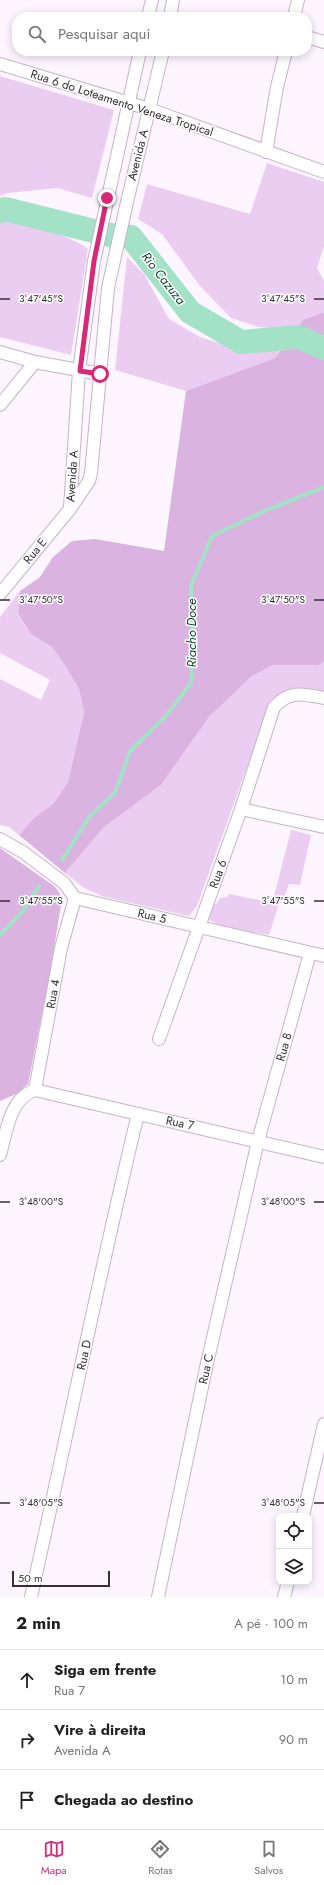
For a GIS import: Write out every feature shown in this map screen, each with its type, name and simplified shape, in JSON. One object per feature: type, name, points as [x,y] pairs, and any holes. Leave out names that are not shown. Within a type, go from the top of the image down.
[{"type":"street","points":[[149,12],[152,0]]},
{"type":"street","points":[[171,12],[173,0]]},
{"type":"street","points":[[295,12],[298,0]]},
{"type":"street","points":[[312,38],[324,42]]},
{"type":"street","name":"Avenida A","points":[[70,508],[80,371],[94,261],[139,56]]},
{"type":"street","name":"Avenida A","points":[[70,508],[89,481],[91,472],[105,315],[113,263],[162,56]]},
{"type":"street","points":[[266,152],[277,87],[285,56]]},
{"type":"street","name":"Rua 6 do Loteamento Veneza Tropical","points":[[0,64],[149,109],[324,172]]},
{"type":"street","points":[[0,352],[35,362],[100,374]]},
{"type":"street","points":[[0,404],[35,362]]},
{"type":"street","name":"Rua E","points":[[0,594],[70,508]]},
{"type":"street","name":"Rua 6","points":[[159,1039],[198,926],[241,809],[274,707],[281,700],[293,694],[324,698]]},
{"type":"street","points":[[241,809],[324,827]]},
{"type":"street","points":[[0,839],[17,848],[64,882],[75,898]]},
{"type":"street","name":"Rua 5","points":[[75,898],[324,956]]},
{"type":"street","name":"Rua 4","points":[[35,1090],[61,948],[75,898]]},
{"type":"street","name":"Rua 8","points":[[258,1141],[310,953]]},
{"type":"street","points":[[0,1155],[6,1115],[18,1100],[25,1094],[35,1090]]},
{"type":"street","name":"Rua 7","points":[[35,1090],[324,1157]]},
{"type":"street","name":"Rua D","points":[[31,1597],[74,1405],[109,1233],[138,1114]]},
{"type":"street","name":"Rua C","points":[[158,1597],[206,1368],[258,1141]]},
{"type":"street","points":[[304,1513],[324,1424]]},
{"type":"street","points":[[284,1597],[287,1585]]},
{"type":"shaded area","points":[[0,76],[114,110],[92,198],[57,188],[8,193],[0,196]]},
{"type":"shaded area","points":[[267,163],[324,182],[324,246],[317,268],[324,281],[324,312],[303,320],[296,330],[259,327],[231,318],[200,286],[162,234],[138,219],[147,184],[250,214]]},
{"type":"shaded area","points":[[0,220],[46,230],[69,238],[88,249],[71,355],[0,337]]},
{"type":"shaded area","points":[[127,257],[144,274],[169,319],[200,337],[238,349],[281,349],[275,358],[186,391],[115,370]]},
{"type":"shaded area","points":[[324,312],[324,661],[319,665],[273,665],[252,676],[209,717],[161,785],[104,827],[65,873],[19,835],[34,818],[54,803],[68,782],[84,712],[79,689],[66,667],[52,647],[31,634],[18,614],[20,591],[40,577],[53,557],[72,541],[95,539],[164,551],[186,391],[275,358],[303,320]]},
{"type":"shaded area","points":[[20,591],[18,615],[31,634],[52,647],[66,667],[79,689],[84,712],[68,782],[54,803],[34,818],[19,835],[9,827],[0,825],[0,679],[41,700],[50,680],[0,653],[0,617]]},
{"type":"shaded area","points":[[324,661],[324,691],[300,689],[288,691],[282,694],[269,706],[197,906],[189,916],[105,897],[84,888],[65,873],[104,827],[161,785],[209,717],[252,676],[273,665],[319,665]]},
{"type":"shaded area","points":[[291,830],[311,835],[300,885],[289,884],[283,901],[279,904],[269,935],[220,925],[207,918],[213,905],[217,903],[220,898],[227,897],[229,894],[269,902],[273,900]]},
{"type":"shaded area","points":[[0,848],[54,886],[62,899],[49,978],[28,1084],[16,1094],[0,1101]]},
{"type":"waterway","name":"Rio Cazuza","points":[[0,211],[5,209],[110,235],[131,237],[190,312],[241,342],[298,337],[324,348]]},
{"type":"waterway","name":"Riacho Doce","points":[[62,860],[89,817],[115,793],[130,751],[165,717],[191,683],[193,651],[191,585],[212,536],[262,512],[324,487]]},
{"type":"waterway","name":"Riacho Doce","points":[[0,935],[22,912],[39,886]]},
{"type":"route","points":[[100,374],[80,371],[94,261],[107,198]]}]
